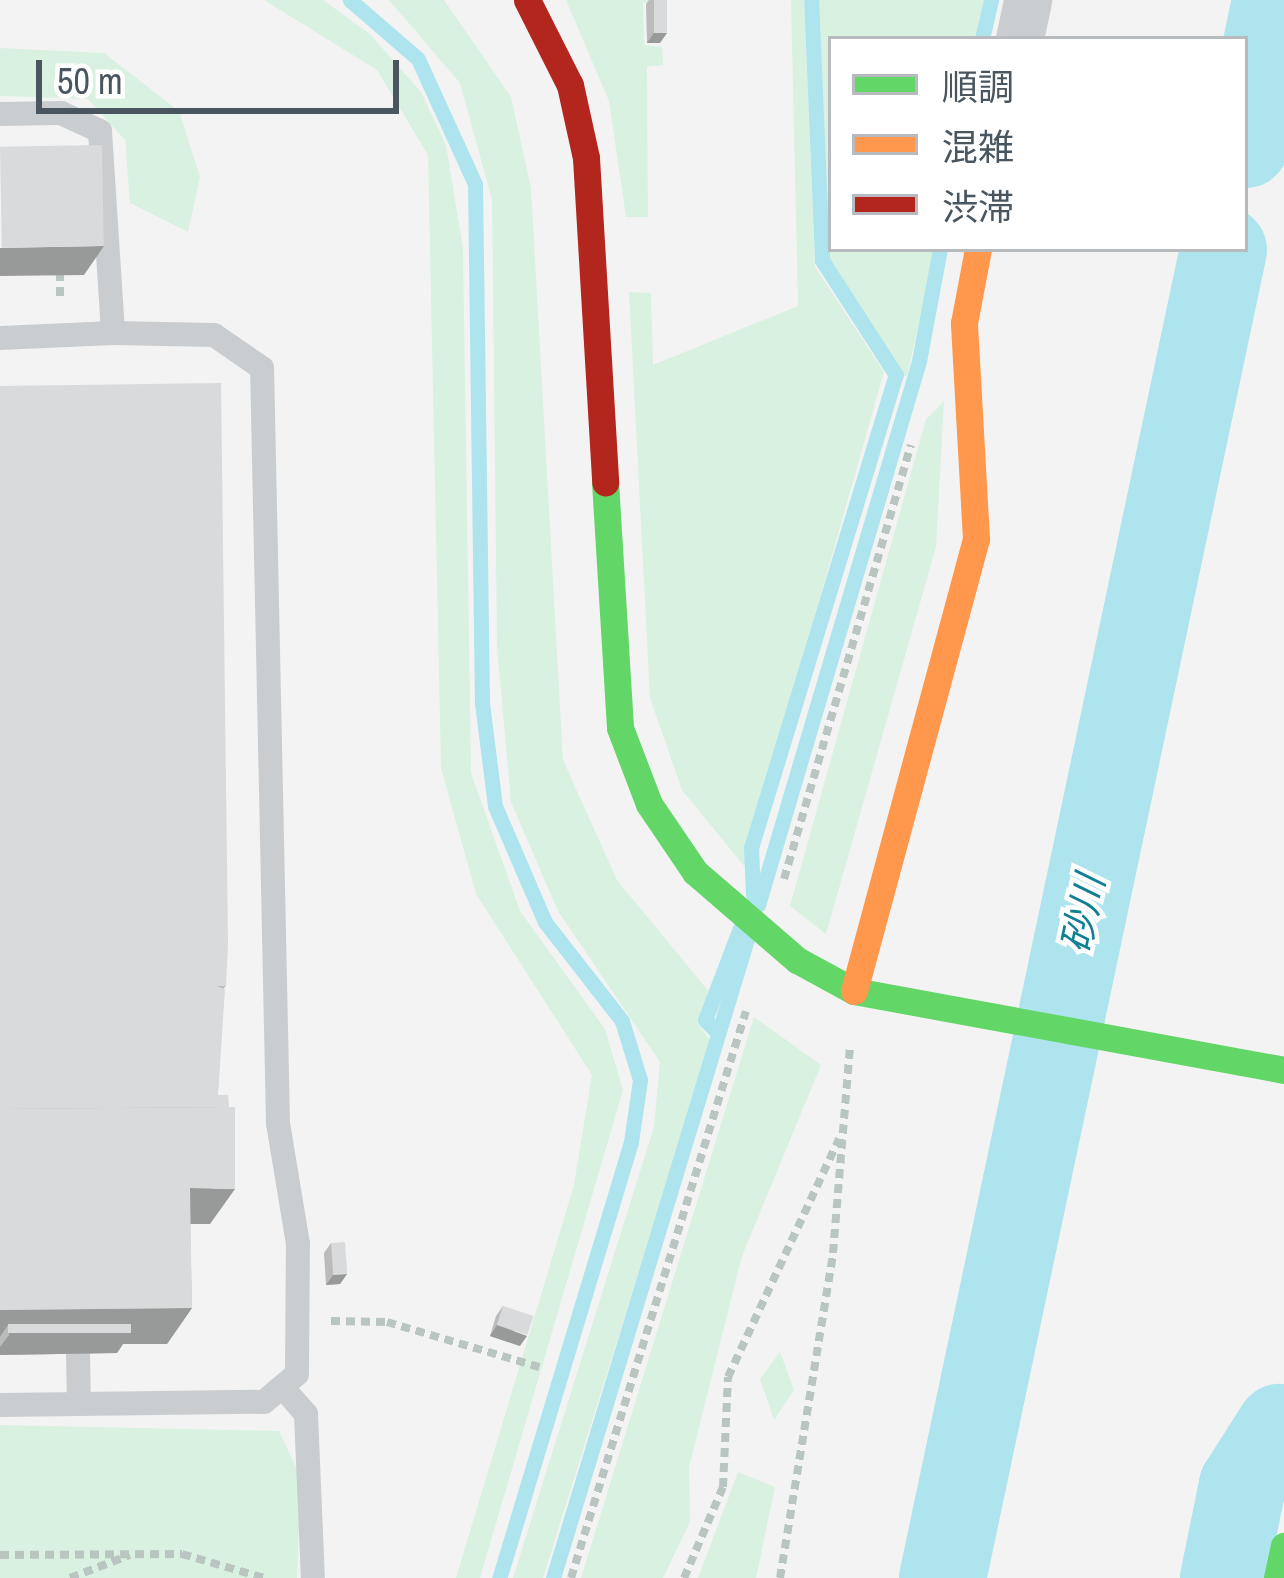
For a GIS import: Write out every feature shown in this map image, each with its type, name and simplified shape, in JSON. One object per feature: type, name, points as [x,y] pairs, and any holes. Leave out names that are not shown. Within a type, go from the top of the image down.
[{"type":"street","points":[[527,0],[570,86],[586,158],[620,728],[649,804],[695,872],[796,961],[854,991],[1277,1069]]},
{"type":"street","points":[[1021,36],[1028,0]]},
{"type":"street","points":[[854,991],[976,539],[964,323],[978,252]]},
{"type":"street","points":[[1277,1578],[1284,1546]]},
{"type":"lane","points":[[0,114],[61,112],[100,131],[113,333]]},
{"type":"lane","points":[[0,338],[214,334],[262,368],[278,1123],[298,1320],[297,1374],[285,1390],[264,1402],[0,1405]]},
{"type":"lane","points":[[78,1354],[79,1404]]},
{"type":"lane","points":[[285,1390],[306,1414],[313,1578]]},
{"type":"path","points":[[60,275],[60,296]]},
{"type":"path","points":[[779,898],[917,426]]},
{"type":"path","points":[[780,1578],[842,1133],[854,991]]},
{"type":"path","points":[[571,1578],[746,1010]]},
{"type":"path","points":[[683,1578],[723,1487],[728,1377],[786,1232],[842,1133]]},
{"type":"path","points":[[298,1320],[387,1322],[539,1367]]},
{"type":"path","points":[[0,1555],[136,1552],[263,1578]]},
{"type":"path","points":[[70,1578],[136,1552]]},
{"type":"green space","points":[[264,0],[323,0],[370,34],[421,92],[446,145],[463,248],[471,773],[520,911],[605,1029],[623,1090],[480,1578],[456,1578],[574,1185],[592,1075],[476,894],[441,768],[428,155],[377,70]]},
{"type":"green space","points":[[389,0],[444,0],[511,97],[531,188],[563,760],[617,880],[710,993],[697,1023],[711,1041],[543,1578],[513,1578],[654,1127],[660,1062],[558,911],[511,802],[497,647],[492,200],[460,83]]},
{"type":"green space","points":[[566,0],[658,0],[643,3],[644,45],[662,47],[663,65],[647,67],[648,217],[626,217],[609,101]]},
{"type":"green space","points":[[791,0],[804,0],[815,267],[884,372],[744,866],[682,790],[650,698],[629,292],[651,293],[653,365],[798,306]]},
{"type":"green space","points":[[814,0],[986,0],[980,36],[828,36],[828,252],[935,252],[907,376],[897,376],[823,254]]},
{"type":"green space","points":[[0,48],[104,53],[179,111],[200,177],[188,232],[130,203],[125,140],[88,99],[0,96]]},
{"type":"green space","points":[[944,401],[936,547],[826,934],[790,906],[926,419]]},
{"type":"green space","points":[[754,1017],[821,1065],[742,1256],[689,1467],[690,1522],[663,1578],[581,1578]]},
{"type":"green space","points":[[780,1352],[794,1390],[774,1420],[760,1379]]},
{"type":"green space","points":[[0,1425],[279,1431],[301,1478],[297,1578],[0,1578]]},
{"type":"green space","points":[[738,1472],[775,1487],[756,1578],[698,1578]]},
{"type":"building","points":[[654,0],[667,0],[667,33],[654,33]]},
{"type":"building","points":[[102,145],[104,246],[2,248],[0,147]]},
{"type":"building","points":[[221,383],[228,943],[226,986],[216,986],[225,989],[218,1095],[228,1095],[229,1107],[0,1109],[0,386]]},
{"type":"building","points":[[235,1107],[235,1189],[190,1188],[192,1308],[0,1310],[0,1109]]},
{"type":"building","points":[[345,1242],[347,1274],[333,1275],[331,1243]]},
{"type":"building","points":[[503,1306],[533,1316],[527,1335],[497,1325]]},
{"type":"building","points":[[8,1324],[131,1324],[131,1333],[8,1333]]},
{"type":"waterway","points":[[350,0],[418,59],[475,184],[482,703],[495,806],[545,922],[622,1021],[640,1080],[631,1142],[499,1578]]},
{"type":"waterway","points":[[753,895],[751,848],[896,375],[822,260],[811,0]]},
{"type":"waterway","points":[[983,36],[991,0]]},
{"type":"waterway","name":"砂川","points":[[1248,130],[1275,0]]},
{"type":"waterway","points":[[758,905],[919,361],[939,252]]},
{"type":"waterway","name":"砂川","points":[[942,1578],[1222,252]]},
{"type":"waterway","points":[[718,1033],[705,1020],[740,928]]},
{"type":"waterway","points":[[553,1578],[747,939]]},
{"type":"waterway","points":[[1223,1578],[1242,1485],[1279,1427]]},
{"type":"traffic: fast","points":[[605,482],[620,728],[649,804],[695,872],[797,960],[854,991],[1284,1070]]},
{"type":"traffic: fast","points":[[1277,1578],[1284,1546]]},
{"type":"traffic: slow","points":[[854,991],[976,539],[964,323],[977,252]]},
{"type":"traffic: jam","points":[[527,0],[570,85],[586,158],[605,482]]}]
